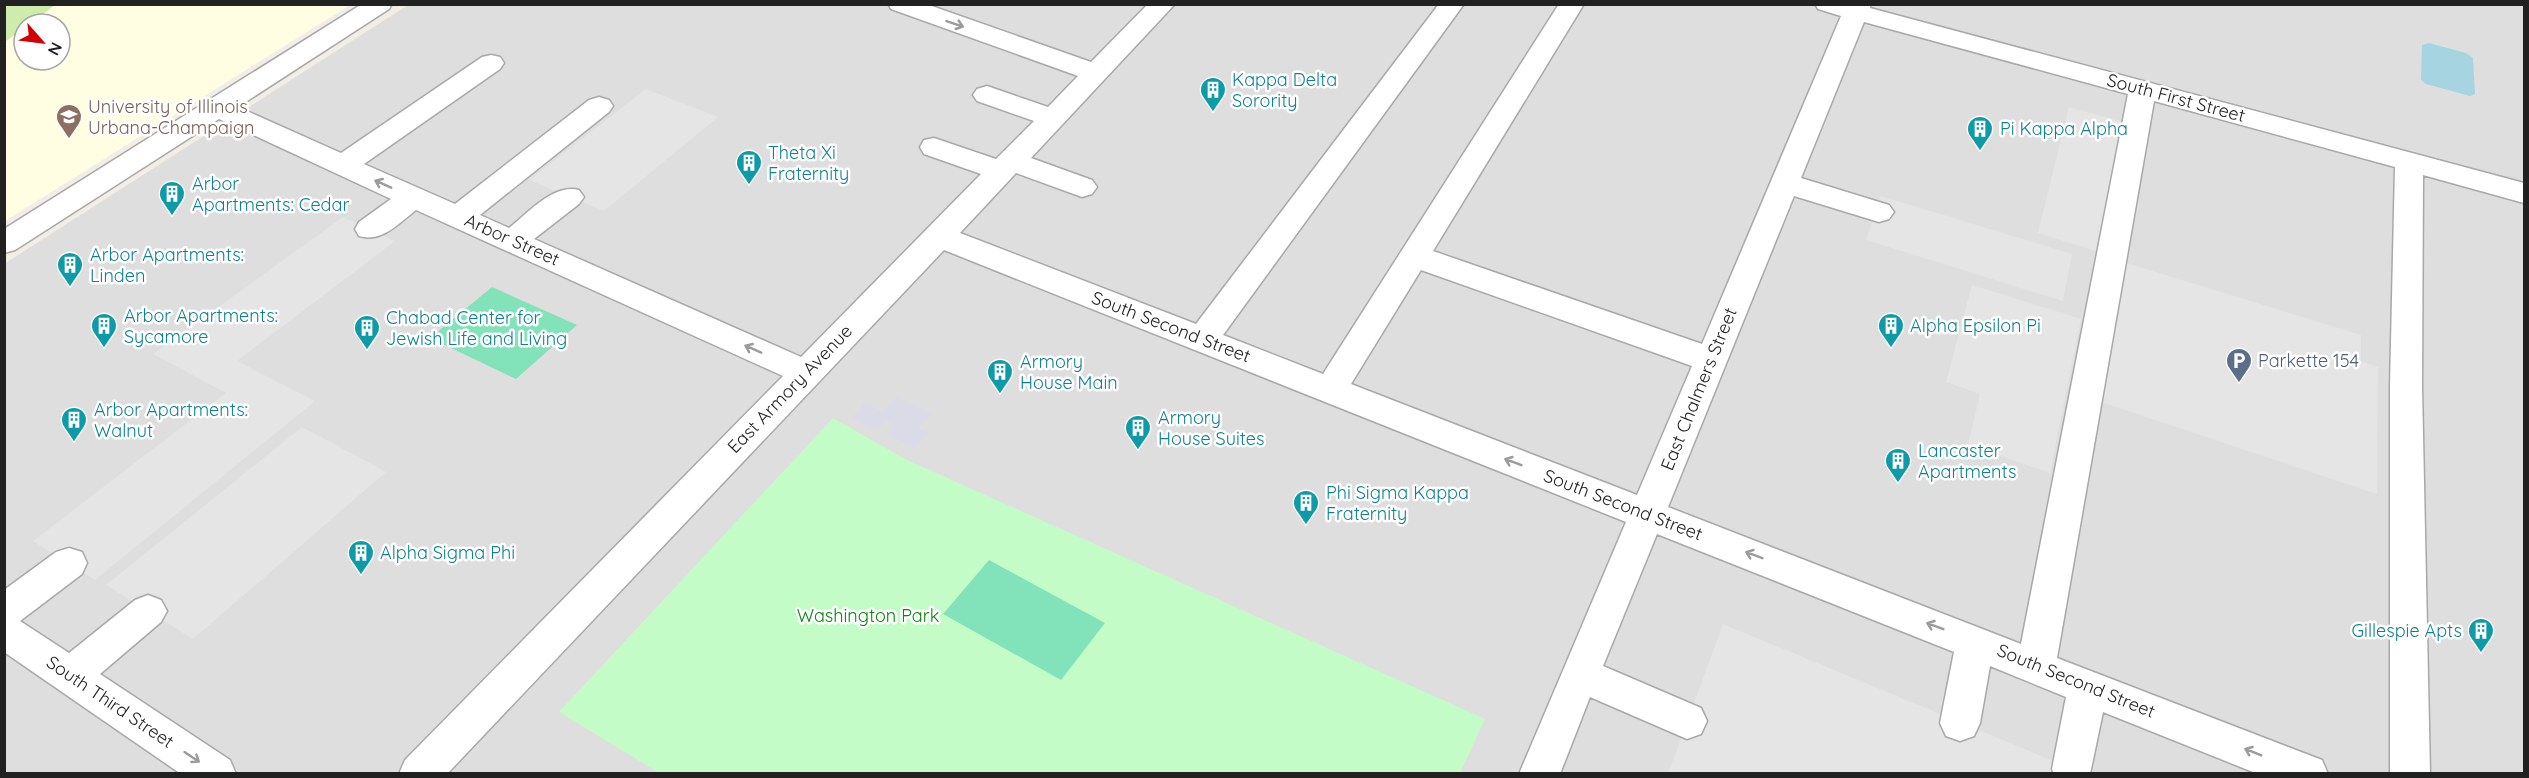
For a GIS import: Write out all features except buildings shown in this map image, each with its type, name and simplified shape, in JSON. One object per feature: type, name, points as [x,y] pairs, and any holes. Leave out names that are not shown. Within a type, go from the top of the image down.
[{"type":"street","points":[[4,243],[380,4]]},
{"type":"street","points":[[900,4],[1096,73]]},
{"type":"street","name":"East Armory Avenue","points":[[419,774],[1162,4]]},
{"type":"street","points":[[1202,339],[1452,4]]},
{"type":"street","points":[[1330,390],[1572,4]]},
{"type":"street","name":"South First Street","points":[[1847,7],[2524,193]]},
{"type":"street","name":"East Chalmers Street","points":[[1539,774],[1784,183],[1847,7]]},
{"type":"street","points":[[342,166],[491,63]]},
{"type":"street","points":[[2036,665],[2143,88]]},
{"type":"street","points":[[987,95],[1053,118]]},
{"type":"street","points":[[459,216],[598,106]]},
{"type":"street","name":"Arbor Street","points":[[218,108],[413,198],[459,216],[806,373]]},
{"type":"street","points":[[934,147],[1082,187]]},
{"type":"street","points":[[2409,162],[2406,386],[2410,774]]},
{"type":"street","points":[[1784,183],[1878,212]]},
{"type":"street","points":[[512,241],[569,197]]},
{"type":"street","points":[[370,229],[413,198]]},
{"type":"street","name":"South Second Street","points":[[938,236],[2036,665],[2308,774]]},
{"type":"street","points":[[1414,255],[1711,360]]},
{"type":"street","points":[[4,612],[69,563]]},
{"type":"street","points":[[71,675],[148,611]]},
{"type":"street","name":"South Third Street","points":[[4,631],[216,774]]},
{"type":"street","points":[[1960,723],[1975,642]]},
{"type":"street","points":[[1581,675],[1687,721]]},
{"type":"street","points":[[2072,769],[2088,686]]},
{"type":"shaded area","name":"University of Illinois Urbana-Champaign","points":[[5,5],[350,5],[5,221]]},
{"type":"shaded area","points":[[408,5],[2524,5],[2524,773],[5,773],[4,264]]},
{"type":"shaded area","points":[[646,89],[718,117],[604,211],[529,180]]},
{"type":"shaded area","points":[[2069,107],[2126,123],[2100,252],[2038,233]]},
{"type":"shaded area","points":[[1881,196],[2072,254],[2063,301],[1866,240]]},
{"type":"shaded area","points":[[343,217],[395,241],[237,361],[315,401],[95,580],[33,541],[226,393],[153,354]]},
{"type":"shaded area","name":"Parkette 154","points":[[2123,262],[2361,335],[2361,361],[2378,367],[2377,494],[2098,401]]},
{"type":"shaded area","points":[[1972,285],[2081,319],[2050,473],[1968,445],[1980,394],[1946,382]]},
{"type":"shaded area","points":[[897,397],[932,413],[919,428],[928,433],[915,448],[887,435],[895,425],[886,421],[877,431],[851,419],[865,403],[883,412]]},
{"type":"shaded area","points":[[302,427],[386,472],[193,639],[106,585]]},
{"type":"shaded area","points":[[1723,624],[2082,773],[1668,774]]},
{"type":"green space","points":[[5,4],[55,4],[46,12],[12,12],[12,37],[5,42]]},
{"type":"green space","points":[[492,287],[577,325],[516,379],[430,338]]},
{"type":"green space","name":"Washington Park","points":[[833,418],[905,459],[1485,719],[1460,773],[661,774],[559,712]]},
{"type":"green space","points":[[989,560],[1105,623],[1061,680],[943,614]]},
{"type":"water","points":[[2429,43],[2466,53],[2473,58],[2475,94],[2470,96],[2426,84],[2421,80],[2422,45]]},
{"type":"place","name":"Kappa Delta Sorority","points":[[1213,113]]},
{"type":"place","name":"University of Illinois Urbana-Champaign","points":[[69,140]]},
{"type":"place","name":"Pi Kappa Alpha","points":[[1980,152]]},
{"type":"place","name":"Theta Xi Fraternity","points":[[749,186]]},
{"type":"place","name":"Arbor Apartments: Cedar","points":[[172,217]]},
{"type":"place","name":"Arbor Apartments: Linden","points":[[70,288]]},
{"type":"place","name":"Arbor Apartments: Sycamore","points":[[104,349]]},
{"type":"place","name":"Alpha Epsilon Pi","points":[[1891,349]]},
{"type":"place","name":"Chabad Center for Jewish Life and Living","points":[[367,351]]},
{"type":"place","name":"Parkette 154","points":[[2239,384]]},
{"type":"place","name":"Armory House Main","points":[[1000,395]]},
{"type":"place","name":"Arbor Apartments: Walnut","points":[[74,443]]},
{"type":"place","name":"Armory House Suites","points":[[1138,451]]},
{"type":"place","name":"Lancaster Apartments","points":[[1898,484]]},
{"type":"place","name":"Phi Sigma Kappa Fraternity","points":[[1306,526]]},
{"type":"place","name":"Alpha Sigma Phi","points":[[361,576]]},
{"type":"place","name":"Gillespie Apts","points":[[2481,654]]}]
